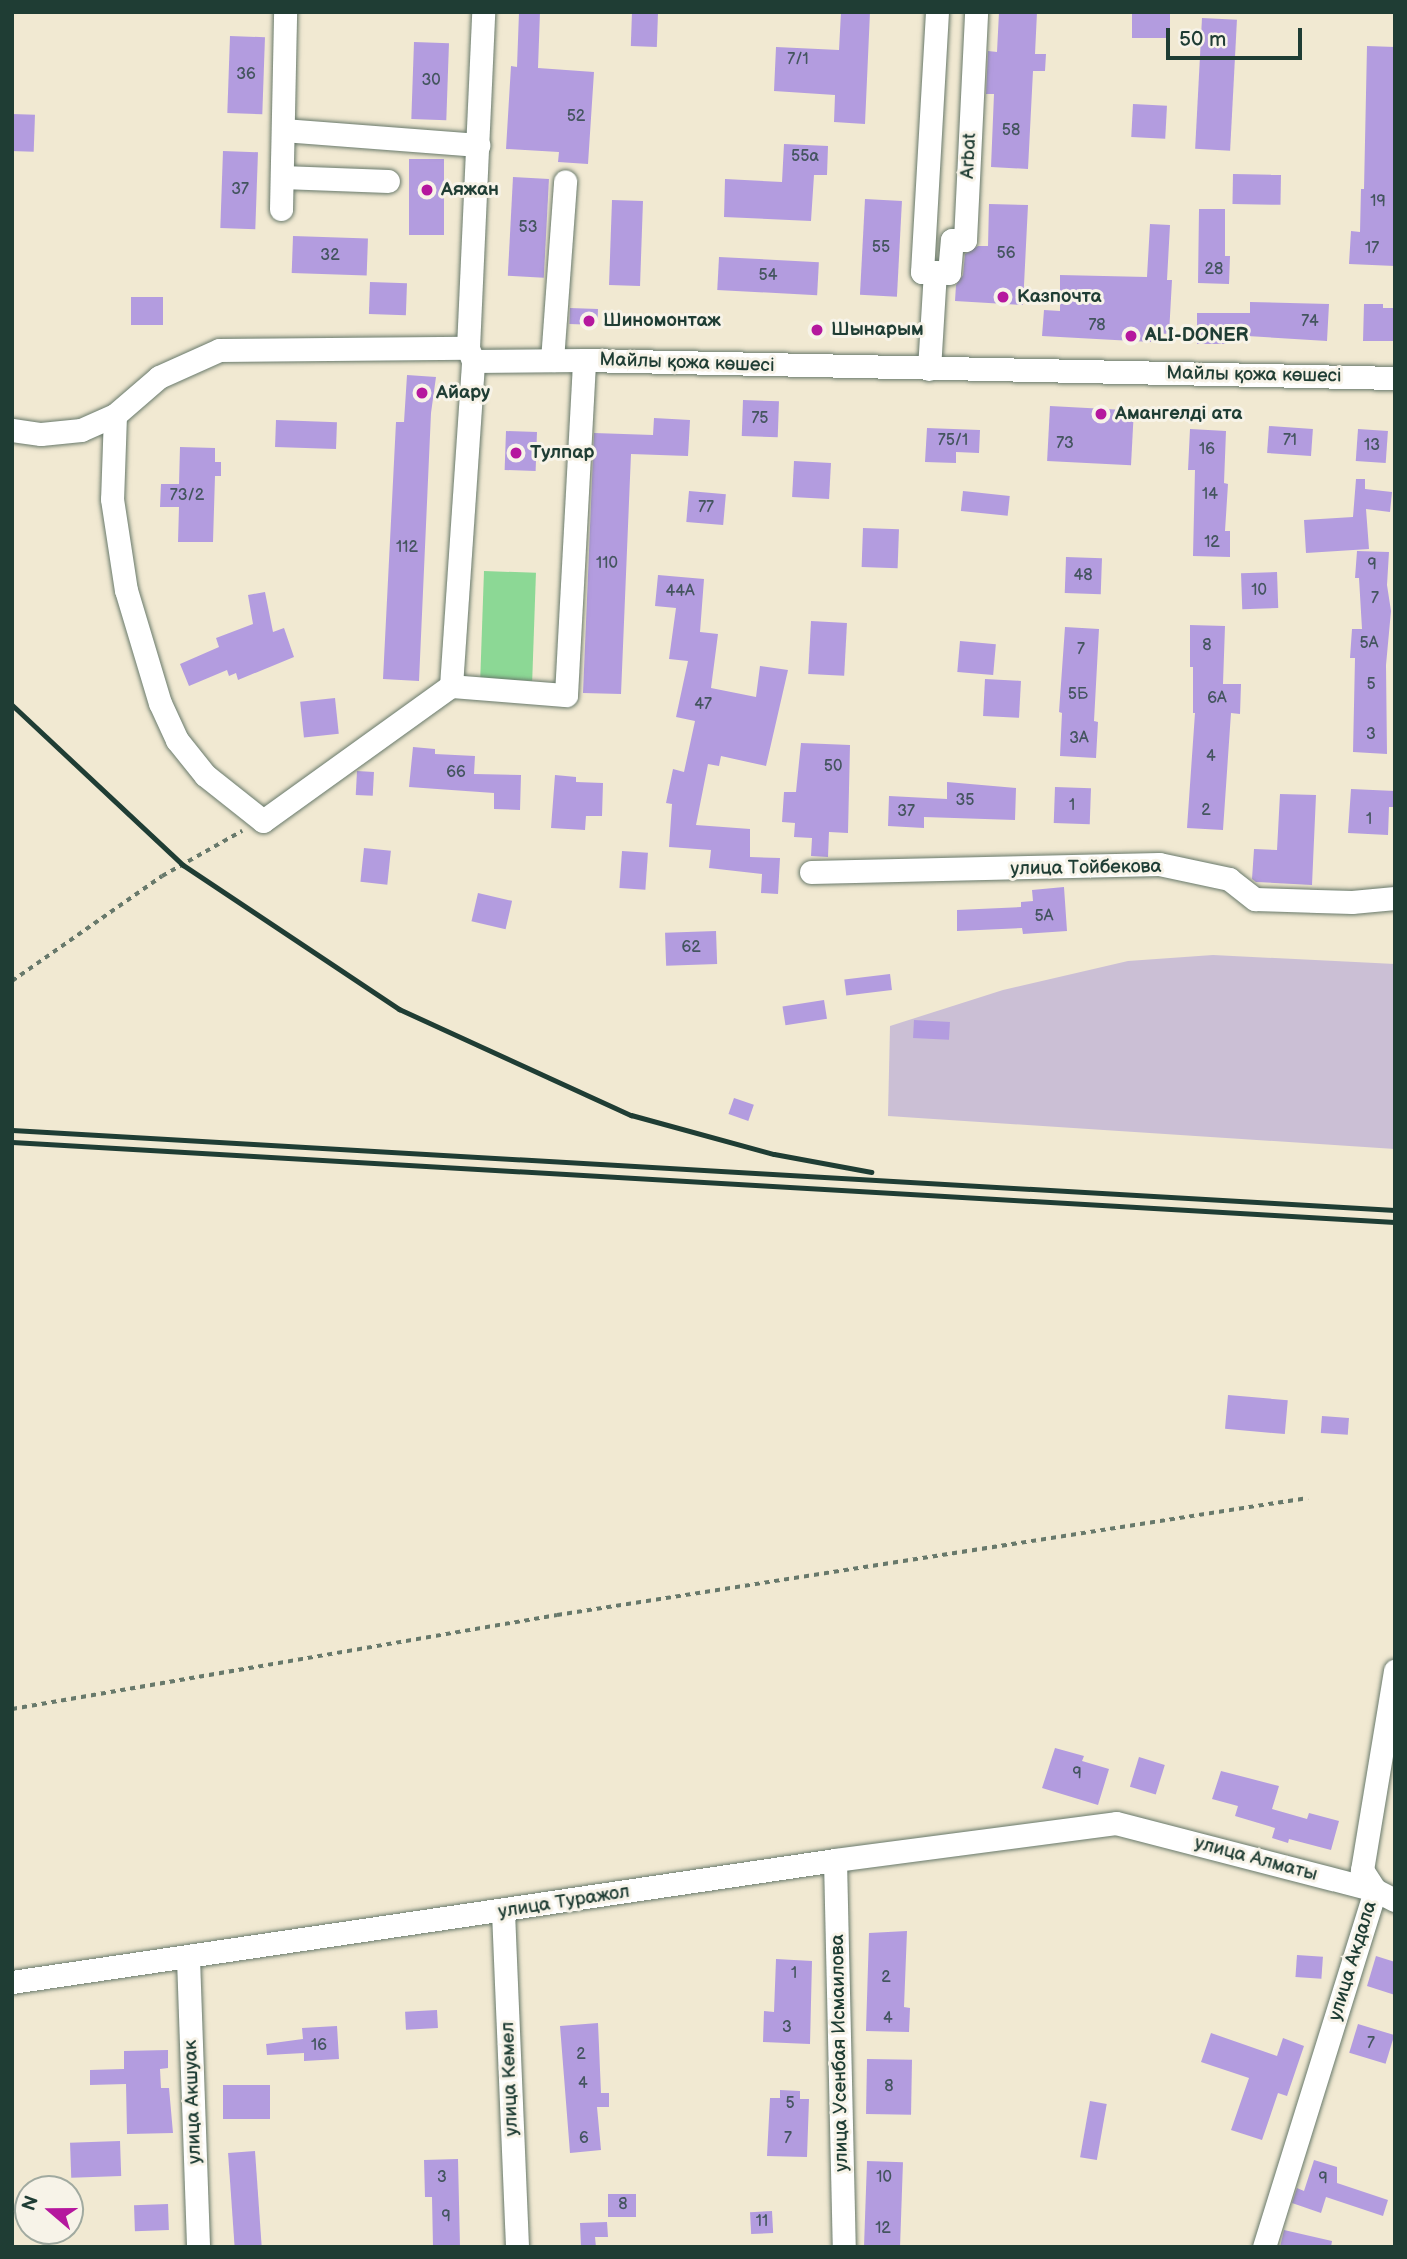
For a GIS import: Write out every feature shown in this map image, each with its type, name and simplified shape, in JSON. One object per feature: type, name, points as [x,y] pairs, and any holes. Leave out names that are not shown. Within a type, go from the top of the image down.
[{"type":"street","points":[[281,209],[285,12]]},
{"type":"street","points":[[452,686],[470,354],[483,12]]},
{"type":"street","name":"Arbat","points":[[937,12],[922,272],[949,274],[951,240],[965,240],[976,12]]},
{"type":"street","points":[[283,130],[478,145]]},
{"type":"street","points":[[282,177],[388,181]]},
{"type":"street","points":[[552,360],[565,181]]},
{"type":"street","points":[[929,369],[935,272]]},
{"type":"street","name":"Майлы қожа көшесі","points":[[12,430],[41,434],[81,430],[115,415],[159,377],[219,350],[1395,378]]},
{"type":"street","points":[[115,415],[112,499],[124,577],[160,703],[177,740],[205,775],[263,821],[452,686],[566,695],[584,360]]},
{"type":"street","name":"улица Тойбекова","points":[[811,872],[1159,864],[1229,879],[1255,899],[1352,902],[1395,898]]},
{"type":"street","name":"улица Акдала","points":[[1264,2247],[1385,1895],[1362,1870],[1395,1671]]},
{"type":"street","name":"улица Алматы","points":[[1116,1822],[1385,1895]]},
{"type":"street","name":"улица Туражол","points":[[12,1982],[503,1912],[835,1860],[1116,1822]]},
{"type":"street","name":"улица Усенбая Исмаилова","points":[[835,1860],[844,2247]]},
{"type":"street","name":"улица Кемел","points":[[503,1912],[517,2247]]},
{"type":"street","name":"улица Акшуак","points":[[188,1958],[198,2247]]},
{"type":"path","points":[[12,981],[162,876],[263,821]]},
{"type":"path","points":[[12,1709],[557,1615],[1308,1498]]},
{"type":"shaded area","points":[[1213,955],[1395,964],[1395,1149],[888,1116],[890,1026],[1003,990],[1128,961]]},
{"type":"green space","points":[[484,571],[536,573],[532,681],[480,679]]},
{"type":"building","points":[[519,12],[540,12],[538,68],[594,72],[588,164],[558,162],[559,152],[506,149],[511,66],[517,67]]},
{"type":"building","points":[[632,12],[658,13],[657,47],[631,46]]},
{"type":"building","points":[[841,12],[870,12],[865,124],[834,122],[835,95],[774,91],[776,47],[839,50]]},
{"type":"building","points":[[999,12],[1037,12],[1035,54],[1046,54],[1045,71],[1033,71],[1028,169],[991,167],[994,94],[986,94],[988,51],[997,52]]},
{"type":"building","points":[[1132,12],[1170,12],[1170,38],[1132,38]]},
{"type":"building","points":[[1202,18],[1237,20],[1230,151],[1195,149]]},
{"type":"building","points":[[230,36],[265,37],[262,114],[227,113]]},
{"type":"building","points":[[414,42],[449,43],[446,120],[411,119]]},
{"type":"building","points":[[1367,46],[1395,47],[1395,266],[1349,264],[1351,231],[1360,232],[1361,189],[1364,189]]},
{"type":"building","points":[[1133,104],[1167,106],[1165,139],[1131,137]]},
{"type":"building","points":[[12,114],[35,115],[34,152],[12,151]]},
{"type":"building","points":[[784,144],[828,146],[827,175],[814,175],[811,221],[724,217],[725,179],[782,182]]},
{"type":"building","points":[[223,151],[258,152],[255,229],[220,228]]},
{"type":"building","points":[[409,159],[444,159],[444,235],[409,235]]},
{"type":"building","points":[[1233,174],[1281,175],[1280,205],[1232,204]]},
{"type":"building","points":[[513,177],[549,179],[544,278],[508,276]]},
{"type":"building","points":[[865,199],[902,201],[897,297],[860,295]]},
{"type":"building","points":[[612,200],[643,201],[640,286],[609,285]]},
{"type":"building","points":[[989,204],[1028,205],[1023,305],[955,301],[956,285],[963,275],[965,254],[978,246],[988,246]]},
{"type":"building","points":[[1199,209],[1225,209],[1225,256],[1230,256],[1229,284],[1198,283]]},
{"type":"building","points":[[1150,224],[1170,225],[1167,280],[1172,280],[1169,334],[1152,333],[1151,342],[1042,336],[1044,310],[1060,311],[1060,275],[1147,277]]},
{"type":"building","points":[[293,236],[368,239],[367,276],[292,273]]},
{"type":"building","points":[[719,257],[819,262],[817,295],[717,290]]},
{"type":"building","points":[[370,282],[407,283],[406,315],[369,314]]},
{"type":"building","points":[[131,297],[163,297],[163,325],[131,325]]},
{"type":"building","points":[[1250,302],[1329,304],[1327,341],[1231,335],[1231,344],[1197,344],[1197,313],[1250,313]]},
{"type":"building","points":[[1364,304],[1383,304],[1383,308],[1395,308],[1395,341],[1363,341]]},
{"type":"building","points":[[570,308],[598,309],[597,325],[569,324]]},
{"type":"building","points":[[407,375],[436,377],[431,413],[419,681],[383,679],[396,422],[404,422]]},
{"type":"building","points":[[743,400],[779,401],[778,437],[742,436]]},
{"type":"building","points":[[1050,406],[1134,410],[1131,465],[1047,461]]},
{"type":"building","points":[[654,418],[690,420],[688,456],[631,454],[621,694],[583,693],[594,433],[653,435]]},
{"type":"building","points":[[276,420],[337,422],[336,449],[275,447]]},
{"type":"building","points":[[1269,426],[1313,429],[1311,456],[1267,453]]},
{"type":"building","points":[[927,428],[980,430],[979,453],[956,452],[956,463],[925,462]]},
{"type":"building","points":[[1190,429],[1226,431],[1224,483],[1228,484],[1225,531],[1230,531],[1230,557],[1193,556],[1195,470],[1188,470]]},
{"type":"building","points":[[1358,429],[1388,431],[1386,463],[1356,461]]},
{"type":"building","points":[[506,431],[537,432],[536,471],[505,470]]},
{"type":"building","points":[[180,447],[215,448],[215,462],[221,462],[221,476],[215,476],[213,542],[178,542],[179,507],[160,507],[161,484],[179,484]]},
{"type":"building","points":[[794,461],[831,463],[829,499],[792,497]]},
{"type":"building","points":[[1356,479],[1365,479],[1365,489],[1392,492],[1390,512],[1366,509],[1369,549],[1306,553],[1304,520],[1353,517]]},
{"type":"building","points":[[689,491],[726,494],[723,525],[686,522]]},
{"type":"building","points":[[963,491],[1010,496],[1008,516],[961,511]]},
{"type":"building","points":[[863,528],[899,529],[898,568],[862,567]]},
{"type":"building","points":[[1357,551],[1389,552],[1387,585],[1391,611],[1386,665],[1387,754],[1353,752],[1355,658],[1350,658],[1352,629],[1362,629],[1359,578],[1355,578]]},
{"type":"building","points":[[1066,557],[1102,558],[1101,594],[1065,593]]},
{"type":"building","points":[[1277,572],[1278,608],[1242,609],[1241,573]]},
{"type":"building","points":[[658,575],[704,579],[700,632],[718,634],[711,688],[756,697],[760,666],[788,670],[766,766],[721,756],[719,766],[708,764],[696,825],[750,829],[750,857],[780,858],[778,894],[761,893],[762,874],[709,868],[711,850],[669,847],[672,804],[666,803],[673,769],[684,772],[695,721],[676,717],[688,661],[669,659],[676,608],[655,606]]},
{"type":"building","points":[[265,592],[273,632],[284,628],[294,657],[238,680],[236,673],[229,676],[227,670],[189,686],[180,664],[219,647],[216,638],[253,624],[248,595]]},
{"type":"building","points":[[811,621],[847,623],[844,676],[808,674]]},
{"type":"building","points":[[1190,625],[1225,626],[1223,684],[1241,684],[1240,714],[1231,713],[1223,830],[1187,828],[1195,713],[1193,667],[1190,667]]},
{"type":"building","points":[[1065,627],[1099,629],[1094,721],[1098,722],[1096,758],[1060,756],[1062,713],[1059,712]]},
{"type":"building","points":[[960,641],[996,644],[993,675],[957,672]]},
{"type":"building","points":[[985,679],[1021,681],[1019,718],[983,716]]},
{"type":"building","points":[[335,698],[339,734],[304,737],[300,702]]},
{"type":"building","points":[[801,743],[850,745],[848,833],[829,832],[828,857],[811,856],[812,838],[794,837],[795,823],[782,822],[784,792],[796,792]]},
{"type":"building","points":[[413,747],[435,749],[435,754],[475,756],[474,774],[521,775],[520,810],[494,809],[494,793],[409,787]]},
{"type":"building","points":[[357,771],[374,772],[373,796],[356,795]]},
{"type":"building","points":[[555,775],[576,777],[576,782],[603,783],[602,816],[586,816],[585,830],[551,828]]},
{"type":"building","points":[[947,782],[1016,788],[1015,820],[924,817],[924,828],[888,826],[889,796],[947,799]]},
{"type":"building","points":[[1055,787],[1091,788],[1090,824],[1054,823]]},
{"type":"building","points":[[1351,789],[1395,791],[1395,807],[1389,807],[1388,835],[1348,833]]},
{"type":"building","points":[[1280,794],[1316,795],[1312,885],[1256,882],[1252,879],[1254,849],[1277,850]]},
{"type":"building","points":[[364,848],[391,851],[387,885],[360,882]]},
{"type":"building","points":[[622,851],[648,853],[645,890],[619,888]]},
{"type":"building","points":[[1064,887],[1067,931],[1023,934],[1022,928],[957,931],[957,910],[1021,907],[1021,902],[1033,901],[1032,890]]},
{"type":"building","points":[[478,893],[512,901],[506,929],[471,921]]},
{"type":"building","points":[[716,931],[717,964],[666,966],[665,933]]},
{"type":"building","points":[[890,974],[892,990],[846,995],[844,980]]},
{"type":"building","points":[[824,1000],[827,1019],[785,1025],[783,1007]]},
{"type":"building","points":[[914,1020],[950,1022],[949,1040],[913,1038]]},
{"type":"building","points":[[734,1098],[754,1105],[748,1121],[728,1114]]},
{"type":"building","points":[[1228,1395],[1288,1400],[1285,1434],[1225,1429]]},
{"type":"building","points":[[1322,1416],[1349,1418],[1348,1435],[1321,1433]]},
{"type":"building","points":[[1055,1748],[1084,1756],[1082,1761],[1109,1769],[1098,1805],[1042,1788]]},
{"type":"building","points":[[1139,1757],[1165,1765],[1156,1795],[1130,1787]]},
{"type":"building","points":[[1221,1771],[1279,1786],[1272,1809],[1307,1819],[1309,1813],[1339,1821],[1331,1850],[1289,1839],[1288,1843],[1272,1838],[1275,1828],[1235,1816],[1238,1806],[1212,1799]]},
{"type":"building","points":[[907,1931],[904,2007],[910,2008],[909,2032],[866,2031],[869,1933]]},
{"type":"building","points":[[1297,1955],[1323,1957],[1321,1979],[1295,1977]]},
{"type":"building","points":[[1376,1956],[1395,1962],[1395,1995],[1367,1986]]},
{"type":"building","points":[[776,1959],[812,1961],[810,2044],[763,2042],[764,2011],[774,2012]]},
{"type":"building","points":[[437,2010],[438,2028],[406,2030],[405,2012]]},
{"type":"building","points":[[598,2023],[601,2093],[609,2093],[609,2107],[597,2107],[601,2150],[570,2153],[560,2026]]},
{"type":"building","points":[[1358,2024],[1394,2035],[1386,2064],[1349,2053]]},
{"type":"building","points":[[337,2026],[339,2059],[304,2061],[304,2053],[267,2055],[266,2044],[303,2039],[302,2028]]},
{"type":"building","points":[[1211,2033],[1277,2056],[1283,2038],[1304,2046],[1287,2096],[1278,2093],[1262,2140],[1231,2130],[1249,2078],[1201,2062]]},
{"type":"building","points":[[168,2050],[168,2068],[160,2069],[161,2088],[169,2088],[173,2133],[127,2134],[126,2084],[90,2085],[90,2070],[124,2069],[124,2051]]},
{"type":"building","points":[[867,2059],[912,2060],[911,2115],[866,2114]]},
{"type":"building","points":[[223,2085],[270,2085],[270,2119],[223,2119]]},
{"type":"building","points":[[780,2090],[800,2091],[800,2099],[809,2099],[807,2157],[767,2156],[770,2098],[780,2098]]},
{"type":"building","points":[[1090,2101],[1107,2104],[1097,2160],[1080,2157]]},
{"type":"building","points":[[120,2141],[121,2176],[71,2175],[70,2143]]},
{"type":"building","points":[[255,2151],[262,2247],[235,2247],[228,2153]]},
{"type":"building","points":[[458,2159],[460,2247],[433,2247],[432,2197],[425,2197],[424,2160]]},
{"type":"building","points":[[1314,2160],[1337,2167],[1337,2183],[1388,2200],[1383,2216],[1326,2197],[1321,2213],[1292,2203],[1297,2188],[1304,2191]]},
{"type":"building","points":[[867,2161],[903,2162],[900,2246],[864,2245]]},
{"type":"building","points":[[608,2194],[636,2194],[636,2217],[608,2217]]},
{"type":"building","points":[[168,2204],[169,2230],[135,2231],[134,2205]]},
{"type":"building","points":[[772,2211],[773,2233],[751,2234],[750,2212]]},
{"type":"building","points":[[607,2222],[608,2237],[595,2237],[596,2247],[581,2247],[580,2223]]},
{"type":"building","points":[[1284,2230],[1332,2241],[1331,2247],[1280,2247]]},
{"type":"railway","points":[[12,705],[183,865],[399,1009],[631,1115],[774,1154],[871,1172]]},
{"type":"railway","points":[[12,1130],[1395,1210]]},
{"type":"railway","points":[[12,1142],[1395,1222]]},
{"type":"place","name":"Аяжан","points":[[427,190]]},
{"type":"place","name":"Казпочта","points":[[1003,297]]},
{"type":"place","name":"Шиномонтаж","points":[[589,321]]},
{"type":"place","name":"Шынарым","points":[[817,330]]},
{"type":"place","name":"ALI-DONER","points":[[1131,336]]},
{"type":"place","name":"Айару","points":[[422,393]]},
{"type":"place","name":"Амангелді ата","points":[[1101,414]]},
{"type":"place","name":"Тулпар","points":[[516,453]]}]
